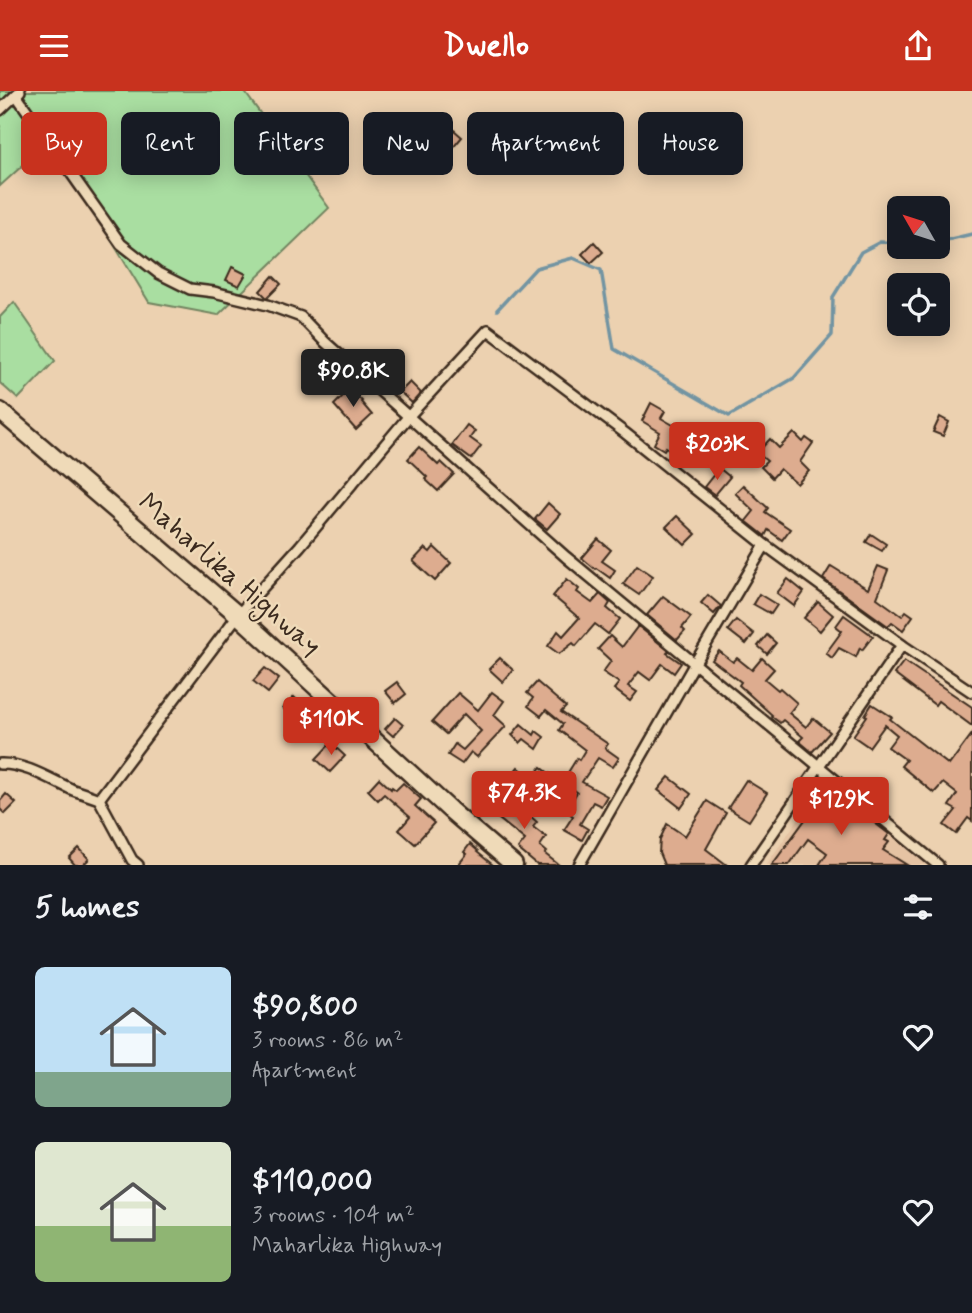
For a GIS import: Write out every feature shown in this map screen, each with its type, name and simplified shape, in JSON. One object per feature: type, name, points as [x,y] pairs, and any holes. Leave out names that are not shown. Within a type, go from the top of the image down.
[{"type":"highway","name":"Maharlika Highway","points":[[0,411],[237,615],[514,865]]},
{"type":"street","points":[[0,110],[18,93],[121,244],[158,273],[190,289],[257,302],[301,317],[325,342],[566,557],[938,865]]},
{"type":"street","points":[[99,799],[237,615],[300,546],[408,417],[488,330],[625,433],[765,545],[902,645],[972,692]]},
{"type":"street","points":[[579,865],[765,545]]},
{"type":"street","points":[[751,865],[902,645]]},
{"type":"street","points":[[0,764],[38,773],[99,799],[132,860],[138,865]]},
{"type":"shaded area","points":[[826,780],[881,827],[926,865],[766,865]]},
{"type":"green space","points":[[0,91],[244,91],[259,112],[234,112],[234,175],[305,175],[329,208],[218,315],[149,302],[91,207],[67,175],[107,175],[107,112],[21,112],[21,167],[0,186]]},
{"type":"green space","points":[[14,302],[55,361],[18,399],[0,383],[0,317]]},
{"type":"building","points":[[453,131],[462,137],[453,148]]},
{"type":"building","points":[[594,242],[603,252],[591,263],[582,254]]},
{"type":"building","points":[[232,267],[246,274],[239,286],[226,280]]},
{"type":"building","points":[[273,276],[281,284],[267,298],[260,291]]},
{"type":"building","points":[[389,351],[398,360],[389,370],[380,362]]},
{"type":"building","points":[[410,382],[421,393],[412,403],[400,392]]},
{"type":"building","points":[[350,389],[372,415],[356,430],[334,405]]},
{"type":"building","points":[[651,403],[665,411],[661,418],[698,442],[684,460],[666,447],[664,450],[654,444],[660,432],[642,421]]},
{"type":"building","points":[[940,417],[949,422],[943,436],[933,432]]},
{"type":"building","points":[[467,425],[475,431],[470,438],[481,446],[471,459],[452,445]]},
{"type":"building","points":[[794,433],[803,442],[806,438],[813,443],[800,462],[809,471],[797,484],[780,469],[772,478],[761,467],[767,461],[757,453],[770,439],[779,448]]},
{"type":"building","points":[[419,447],[438,465],[441,462],[454,474],[438,491],[408,459]]},
{"type":"building","points":[[719,468],[730,477],[715,495],[704,487]]},
{"type":"building","points":[[743,485],[768,508],[765,512],[790,529],[782,540],[768,530],[765,536],[746,521],[754,511],[735,493]]},
{"type":"building","points":[[548,503],[560,514],[547,529],[535,519]]},
{"type":"building","points":[[677,516],[696,534],[685,545],[666,527]]},
{"type":"building","points":[[871,534],[886,544],[882,551],[866,542]]},
{"type":"building","points":[[598,539],[611,550],[602,561],[615,570],[610,578],[582,558]]},
{"type":"building","points":[[434,547],[451,563],[435,581],[413,561],[425,548],[430,552]]},
{"type":"building","points":[[637,565],[653,576],[639,595],[623,584]]},
{"type":"building","points":[[831,566],[868,589],[878,566],[888,570],[877,598],[902,616],[906,611],[913,616],[903,630],[892,622],[888,626],[823,579]]},
{"type":"building","points":[[567,579],[579,589],[577,592],[592,603],[600,594],[610,603],[607,608],[620,619],[608,634],[595,624],[576,646],[573,643],[559,654],[548,646],[558,631],[563,636],[579,618],[553,596]]},
{"type":"building","points":[[788,579],[804,592],[794,606],[777,593]]},
{"type":"building","points":[[759,594],[777,605],[771,614],[753,604]]},
{"type":"building","points":[[708,595],[721,606],[714,614],[701,603]]},
{"type":"building","points":[[663,596],[691,617],[682,628],[685,631],[677,640],[647,615]]},
{"type":"building","points":[[818,602],[833,615],[820,631],[804,618]]},
{"type":"building","points":[[844,615],[873,636],[862,650],[860,648],[856,657],[839,648],[832,658],[826,653],[842,631],[836,626]]},
{"type":"building","points":[[736,620],[754,634],[746,644],[728,630]]},
{"type":"building","points":[[638,626],[681,663],[674,673],[662,664],[650,680],[639,672],[628,686],[637,692],[630,701],[614,689],[619,683],[603,672],[611,661],[598,649],[610,636],[622,647]]},
{"type":"building","points":[[767,635],[776,643],[767,654],[758,646]]},
{"type":"building","points":[[719,651],[733,662],[737,658],[752,670],[762,658],[774,669],[765,679],[797,703],[789,713],[806,727],[813,718],[830,732],[812,752],[799,741],[803,737],[783,720],[780,723],[771,716],[739,685],[741,682],[712,660]]},
{"type":"building","points":[[500,658],[513,670],[503,682],[489,669]]},
{"type":"building","points":[[904,661],[972,707],[972,726],[938,701],[935,705],[894,674]]},
{"type":"building","points":[[265,668],[279,679],[268,693],[253,681]]},
{"type":"building","points":[[397,682],[406,694],[395,703],[385,691]]},
{"type":"building","points":[[537,682],[566,707],[561,712],[608,744],[605,748],[619,758],[613,767],[598,758],[582,782],[607,796],[601,806],[593,802],[580,824],[588,829],[582,840],[564,830],[573,816],[566,811],[577,792],[562,782],[585,750],[559,730],[563,724],[546,710],[541,716],[528,706],[533,698],[527,693]]},
{"type":"building","points":[[492,692],[504,701],[494,715],[506,726],[477,757],[471,752],[462,764],[448,755],[455,744],[463,750],[481,731],[464,714],[446,734],[432,722],[458,693],[478,710]]},
{"type":"building","points":[[294,697],[313,716],[301,726],[283,708]]},
{"type":"building","points":[[872,704],[892,717],[890,719],[949,765],[972,734],[972,821],[968,818],[956,834],[944,825],[956,810],[949,806],[957,794],[943,783],[934,793],[901,766],[906,760],[888,747],[897,735],[885,725],[869,747],[853,736]]},
{"type":"building","points":[[395,718],[403,725],[393,736],[385,729]]},
{"type":"building","points":[[521,724],[534,735],[536,731],[544,737],[537,749],[524,739],[520,743],[512,735]]},
{"type":"building","points":[[331,743],[345,756],[330,772],[316,759]]},
{"type":"building","points":[[518,767],[530,777],[522,786],[510,777]]},
{"type":"building","points":[[541,767],[555,778],[544,792],[530,781]]},
{"type":"building","points":[[669,777],[691,794],[681,808],[658,790]]},
{"type":"building","points":[[379,778],[391,789],[392,787],[396,790],[403,783],[421,799],[415,806],[434,823],[415,844],[399,830],[410,817],[384,794],[378,800],[368,790]]},
{"type":"building","points":[[746,780],[767,793],[749,821],[728,808]]},
{"type":"building","points":[[6,794],[16,803],[5,814],[0,809],[0,801]]},
{"type":"building","points":[[510,794],[537,822],[533,827],[546,837],[540,846],[547,852],[545,854],[559,865],[537,865],[518,849],[525,840],[494,815]]},
{"type":"building","points":[[824,794],[838,804],[842,798],[889,834],[885,840],[889,842],[883,850],[907,865],[819,865],[827,853],[808,839],[789,865],[772,865]]},
{"type":"building","points":[[707,801],[726,813],[706,849],[727,865],[664,865],[659,853],[660,839],[667,824],[685,836]]},
{"type":"building","points":[[470,844],[493,865],[458,865],[467,854],[464,852]]},
{"type":"building","points":[[79,848],[89,859],[83,865],[75,865],[69,858]]},
{"type":"waterway","points":[[950,239],[972,234]]},
{"type":"waterway","points":[[497,310],[536,268],[573,258],[601,270],[614,349],[729,416],[794,378],[832,335],[833,297],[861,252],[880,242],[887,242]]}]
